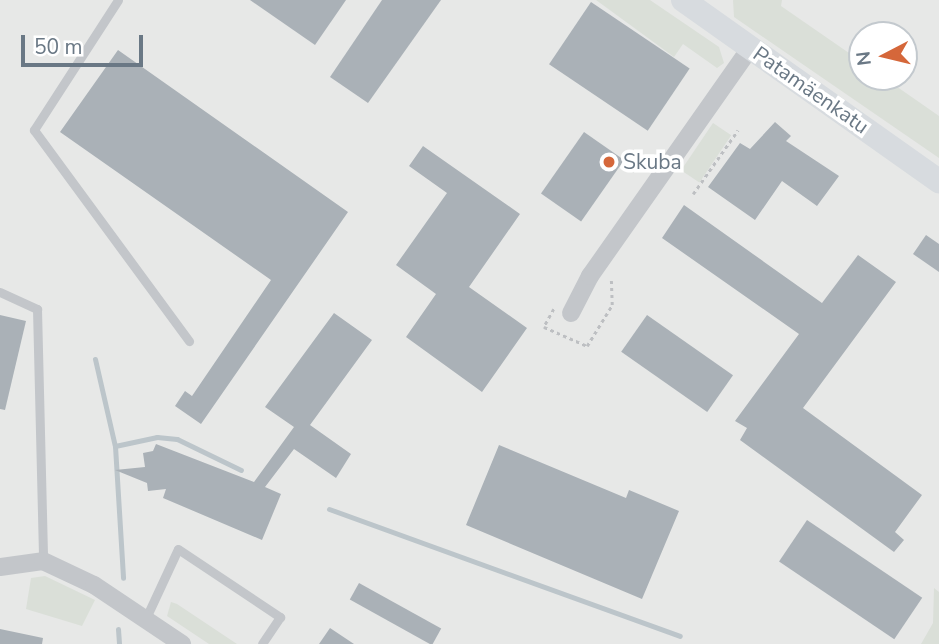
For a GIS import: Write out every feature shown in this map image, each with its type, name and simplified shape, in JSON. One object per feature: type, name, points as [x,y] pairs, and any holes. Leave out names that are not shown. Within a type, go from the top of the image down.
[{"type":"main road","name":"Patamäenkatu","points":[[683,0],[939,181]]},
{"type":"street","points":[[571,313],[590,276],[750,48]]},
{"type":"street","points":[[0,567],[43,561],[94,585],[182,644]]},
{"type":"lane","points":[[118,0],[34,130],[189,341]]},
{"type":"lane","points":[[0,292],[37,309],[43,561]]},
{"type":"lane","points":[[145,620],[178,549],[280,617],[262,644]]},
{"type":"path","points":[[693,194],[738,130]]},
{"type":"shaded area","points":[[0,0],[939,0],[939,644],[0,644]]},
{"type":"shaded area","points":[[596,0],[650,0],[719,47],[724,63],[717,68],[683,44],[674,57]]},
{"type":"shaded area","points":[[733,0],[782,0],[781,6],[848,52],[848,91],[903,91],[939,116],[939,158],[734,17]]},
{"type":"shaded area","points":[[713,123],[731,135],[699,183],[681,170]]},
{"type":"shaded area","points":[[45,576],[95,600],[82,626],[26,609],[31,578]]},
{"type":"shaded area","points":[[934,588],[939,592],[939,644],[921,644],[933,623]]},
{"type":"shaded area","points":[[171,602],[237,644],[209,644],[167,616]]},
{"type":"building","points":[[250,0],[346,0],[315,45]]},
{"type":"building","points":[[382,0],[441,0],[368,103],[330,77]]},
{"type":"building","points":[[591,2],[690,69],[648,131],[549,64]]},
{"type":"building","points":[[118,50],[348,212],[201,424],[175,406],[185,391],[192,396],[271,280],[60,132]]},
{"type":"building","points":[[775,122],[791,136],[786,141],[839,176],[817,206],[782,181],[755,220],[708,187],[740,143],[750,149]]},
{"type":"building","points":[[584,132],[624,160],[581,222],[541,193]]},
{"type":"building","points":[[423,146],[520,214],[469,287],[527,328],[482,392],[406,337],[436,294],[396,265],[447,193],[409,166]]},
{"type":"building","points":[[684,205],[822,303],[858,255],[896,282],[803,408],[922,495],[895,532],[904,540],[894,552],[740,440],[747,428],[735,421],[799,334],[662,238]]},
{"type":"building","points":[[926,235],[939,244],[939,272],[913,254]]},
{"type":"building","points":[[334,313],[372,340],[310,425],[351,454],[336,478],[294,449],[265,487],[281,494],[262,540],[163,498],[166,489],[148,491],[147,483],[115,470],[145,467],[143,453],[153,451],[156,444],[254,482],[294,427],[265,407]]},
{"type":"building","points":[[0,315],[26,321],[5,410],[0,409]]},
{"type":"building","points":[[647,315],[733,375],[707,412],[621,352]]},
{"type":"building","points":[[499,445],[626,498],[629,490],[679,511],[642,599],[466,525]]},
{"type":"building","points":[[807,520],[922,598],[894,639],[779,561]]},
{"type":"building","points":[[359,583],[441,629],[433,644],[430,644],[350,600]]},
{"type":"building","points":[[330,628],[354,644],[319,644]]},
{"type":"building","points":[[0,629],[43,638],[42,644],[0,644]]},
{"type":"waterway","points":[[95,359],[115,446],[123,578]]},
{"type":"waterway","points":[[115,446],[157,437],[177,439],[241,470]]},
{"type":"waterway","points":[[329,509],[680,636]]},
{"type":"waterway","points":[[118,629],[119,644]]},
{"type":"place","name":"Skuba","points":[[609,162]]}]
